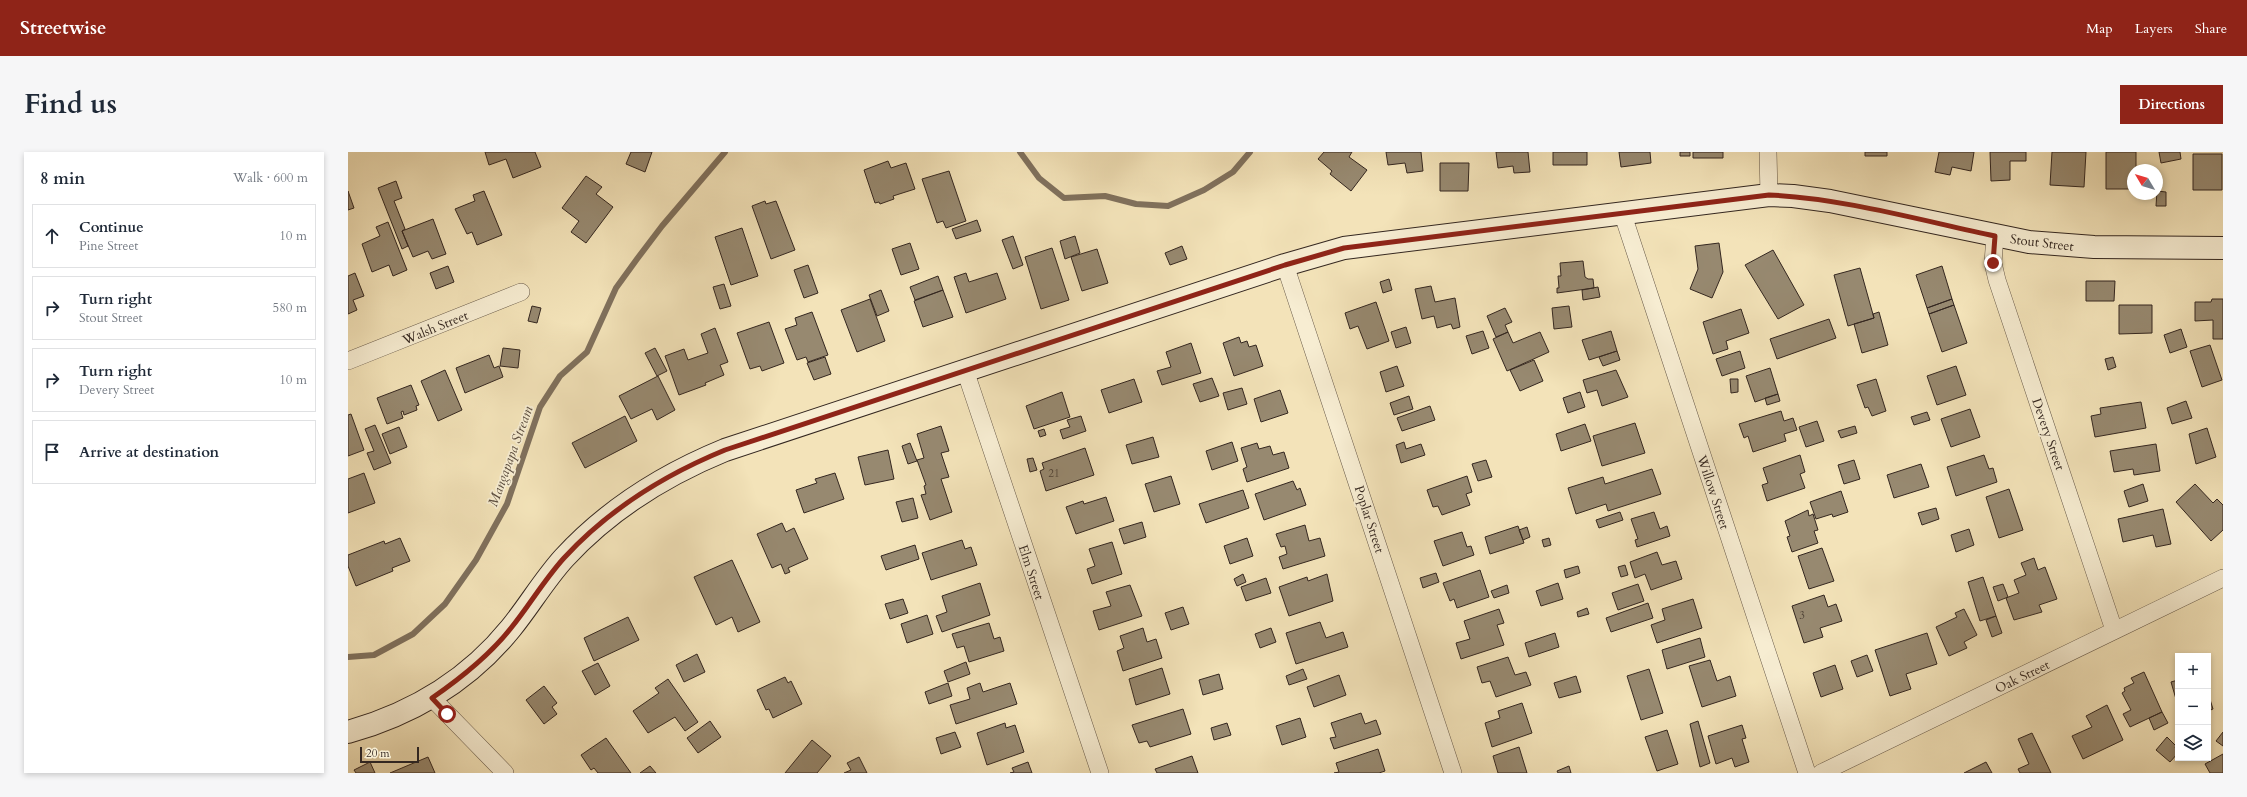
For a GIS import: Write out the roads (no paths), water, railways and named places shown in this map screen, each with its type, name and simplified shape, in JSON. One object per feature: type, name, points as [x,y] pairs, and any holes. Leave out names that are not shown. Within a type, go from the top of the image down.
[{"type":"street","points":[[1768,152],[1769,195]]},
{"type":"street","name":"Stout Street","points":[[348,732],[403,713],[432,698],[491,650],[511,629],[551,574],[591,532],[621,507],[655,484],[687,466],[725,450],[965,370],[1285,265],[1344,248],[1622,212],[1769,195],[1793,196],[1830,201],[1995,236],[2060,246],[2223,248]]},
{"type":"street","name":"Willow Street","points":[[1622,212],[1807,773]]},
{"type":"street","name":"Devery Street","points":[[1995,236],[1993,263],[1997,280],[2114,630]]},
{"type":"street","name":"Poplar Street","points":[[1285,265],[1454,773]]},
{"type":"street","name":"Walsh Street","points":[[348,362],[521,292]]},
{"type":"street","name":"Elm Street","points":[[965,370],[1100,773]]},
{"type":"street","name":"Oak Street","points":[[1821,773],[2223,578]]},
{"type":"street","points":[[432,698],[505,773]]},
{"type":"waterway","name":"Mangapapa Stream","points":[[348,657],[374,655],[413,634],[445,604],[476,560],[507,504],[540,407],[560,376],[587,352],[616,288],[637,259],[662,226],[725,152]]},
{"type":"waterway","name":"Mangapapa Stream","points":[[1020,152],[1039,178],[1064,198],[1105,196],[1136,204],[1168,206],[1204,190],[1233,172],[1250,152]]}]
